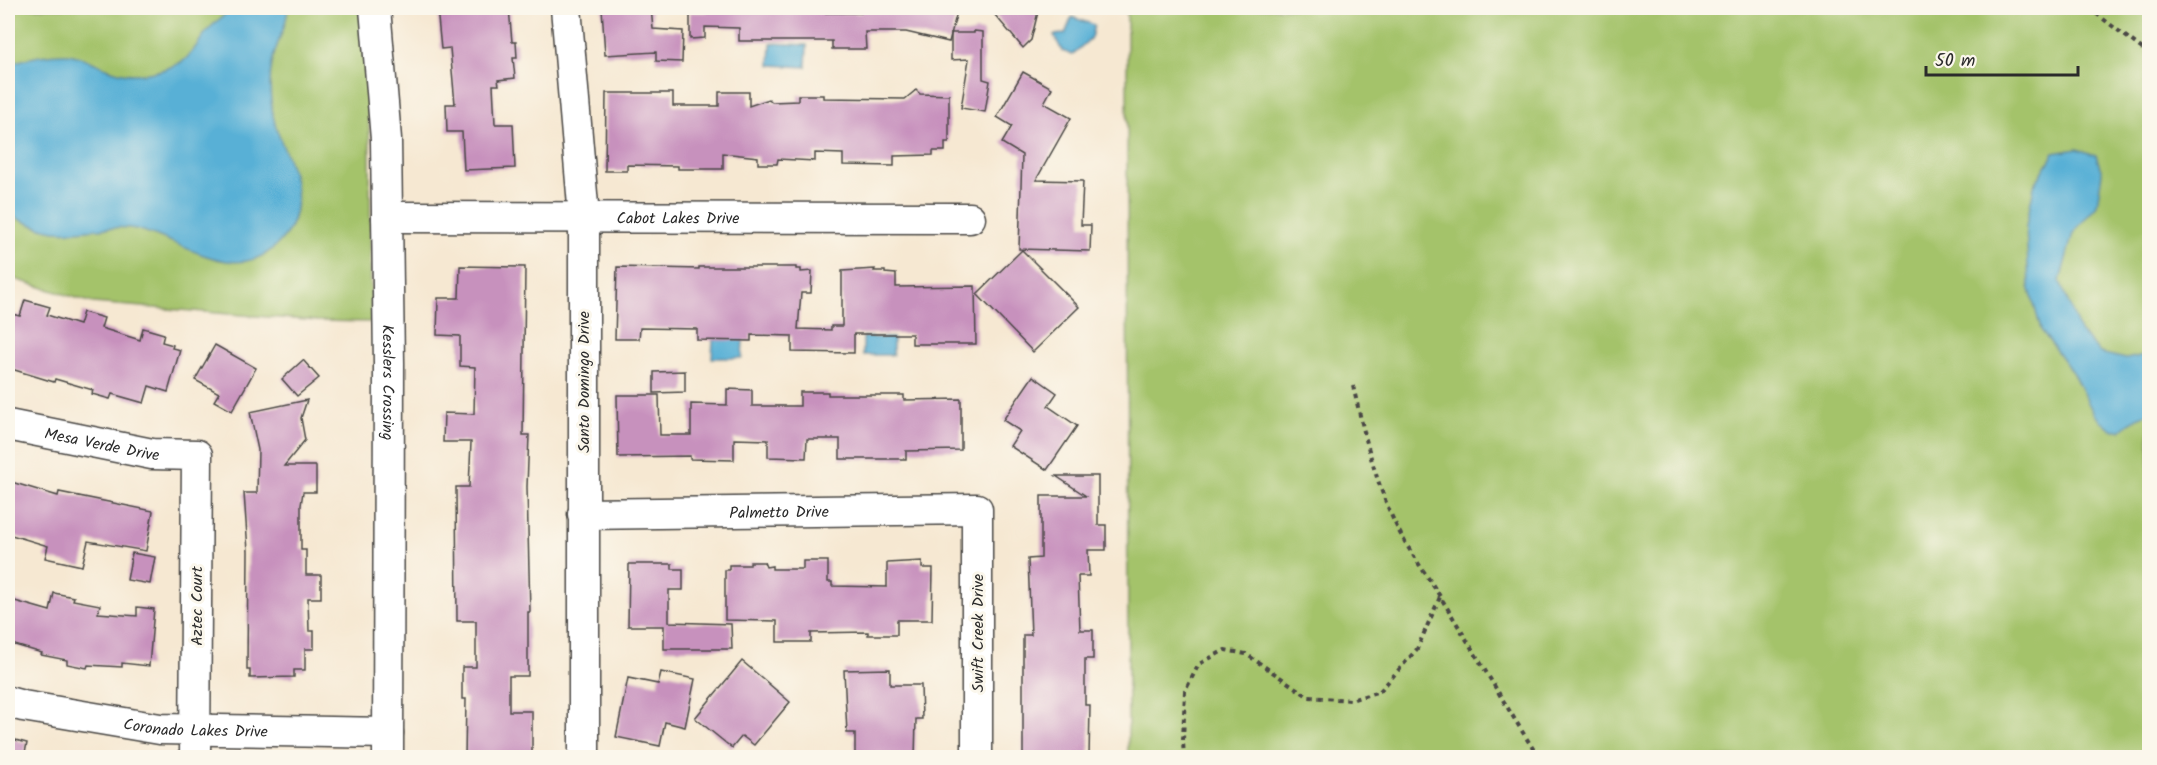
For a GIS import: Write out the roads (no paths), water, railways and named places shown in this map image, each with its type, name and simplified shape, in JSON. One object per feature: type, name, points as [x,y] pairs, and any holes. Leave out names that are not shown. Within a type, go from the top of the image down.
[{"type":"street","name":"Kesslers Crossing","points":[[375,8],[386,139],[388,745]]},
{"type":"street","name":"Santo Domingo Drive","points":[[566,8],[584,217],[584,758]]},
{"type":"street","name":"Cabot Lakes Drive","points":[[387,217],[970,218]]},
{"type":"street","name":"Mesa Verde Drive","points":[[8,425],[152,454],[197,455]]},
{"type":"street","name":"Aztec Court","points":[[196,743],[197,455]]},
{"type":"street","name":"Palmetto Drive","points":[[583,514],[976,509]]},
{"type":"street","name":"Swift Creek Drive","points":[[976,509],[977,758]]},
{"type":"street","name":"Coronado Lakes Drive","points":[[8,702],[160,729],[196,743],[388,745]]},
{"type":"water","points":[[233,8],[288,8],[270,75],[270,92],[276,128],[293,173],[296,205],[291,226],[283,238],[267,253],[249,260],[230,261],[211,258],[136,229],[55,231],[37,227],[8,214],[8,64],[44,55],[67,54],[123,73],[141,74],[159,71],[187,58],[209,29]]},
{"type":"water","points":[[1072,17],[1094,25],[1091,38],[1072,55],[1062,51],[1054,35],[1065,34]]},
{"type":"water","points":[[771,43],[807,45],[806,67],[770,65]]},
{"type":"water","points":[[2077,149],[2096,155],[2102,173],[2097,205],[2073,233],[2060,281],[2080,332],[2100,353],[2126,359],[2149,354],[2149,412],[2121,430],[2111,430],[2094,414],[2072,372],[2041,330],[2029,286],[2026,226],[2034,186],[2054,153]]},
{"type":"water","points":[[863,337],[893,338],[893,355],[863,355]]},
{"type":"water","points":[[713,340],[743,340],[742,358],[712,358]]}]
